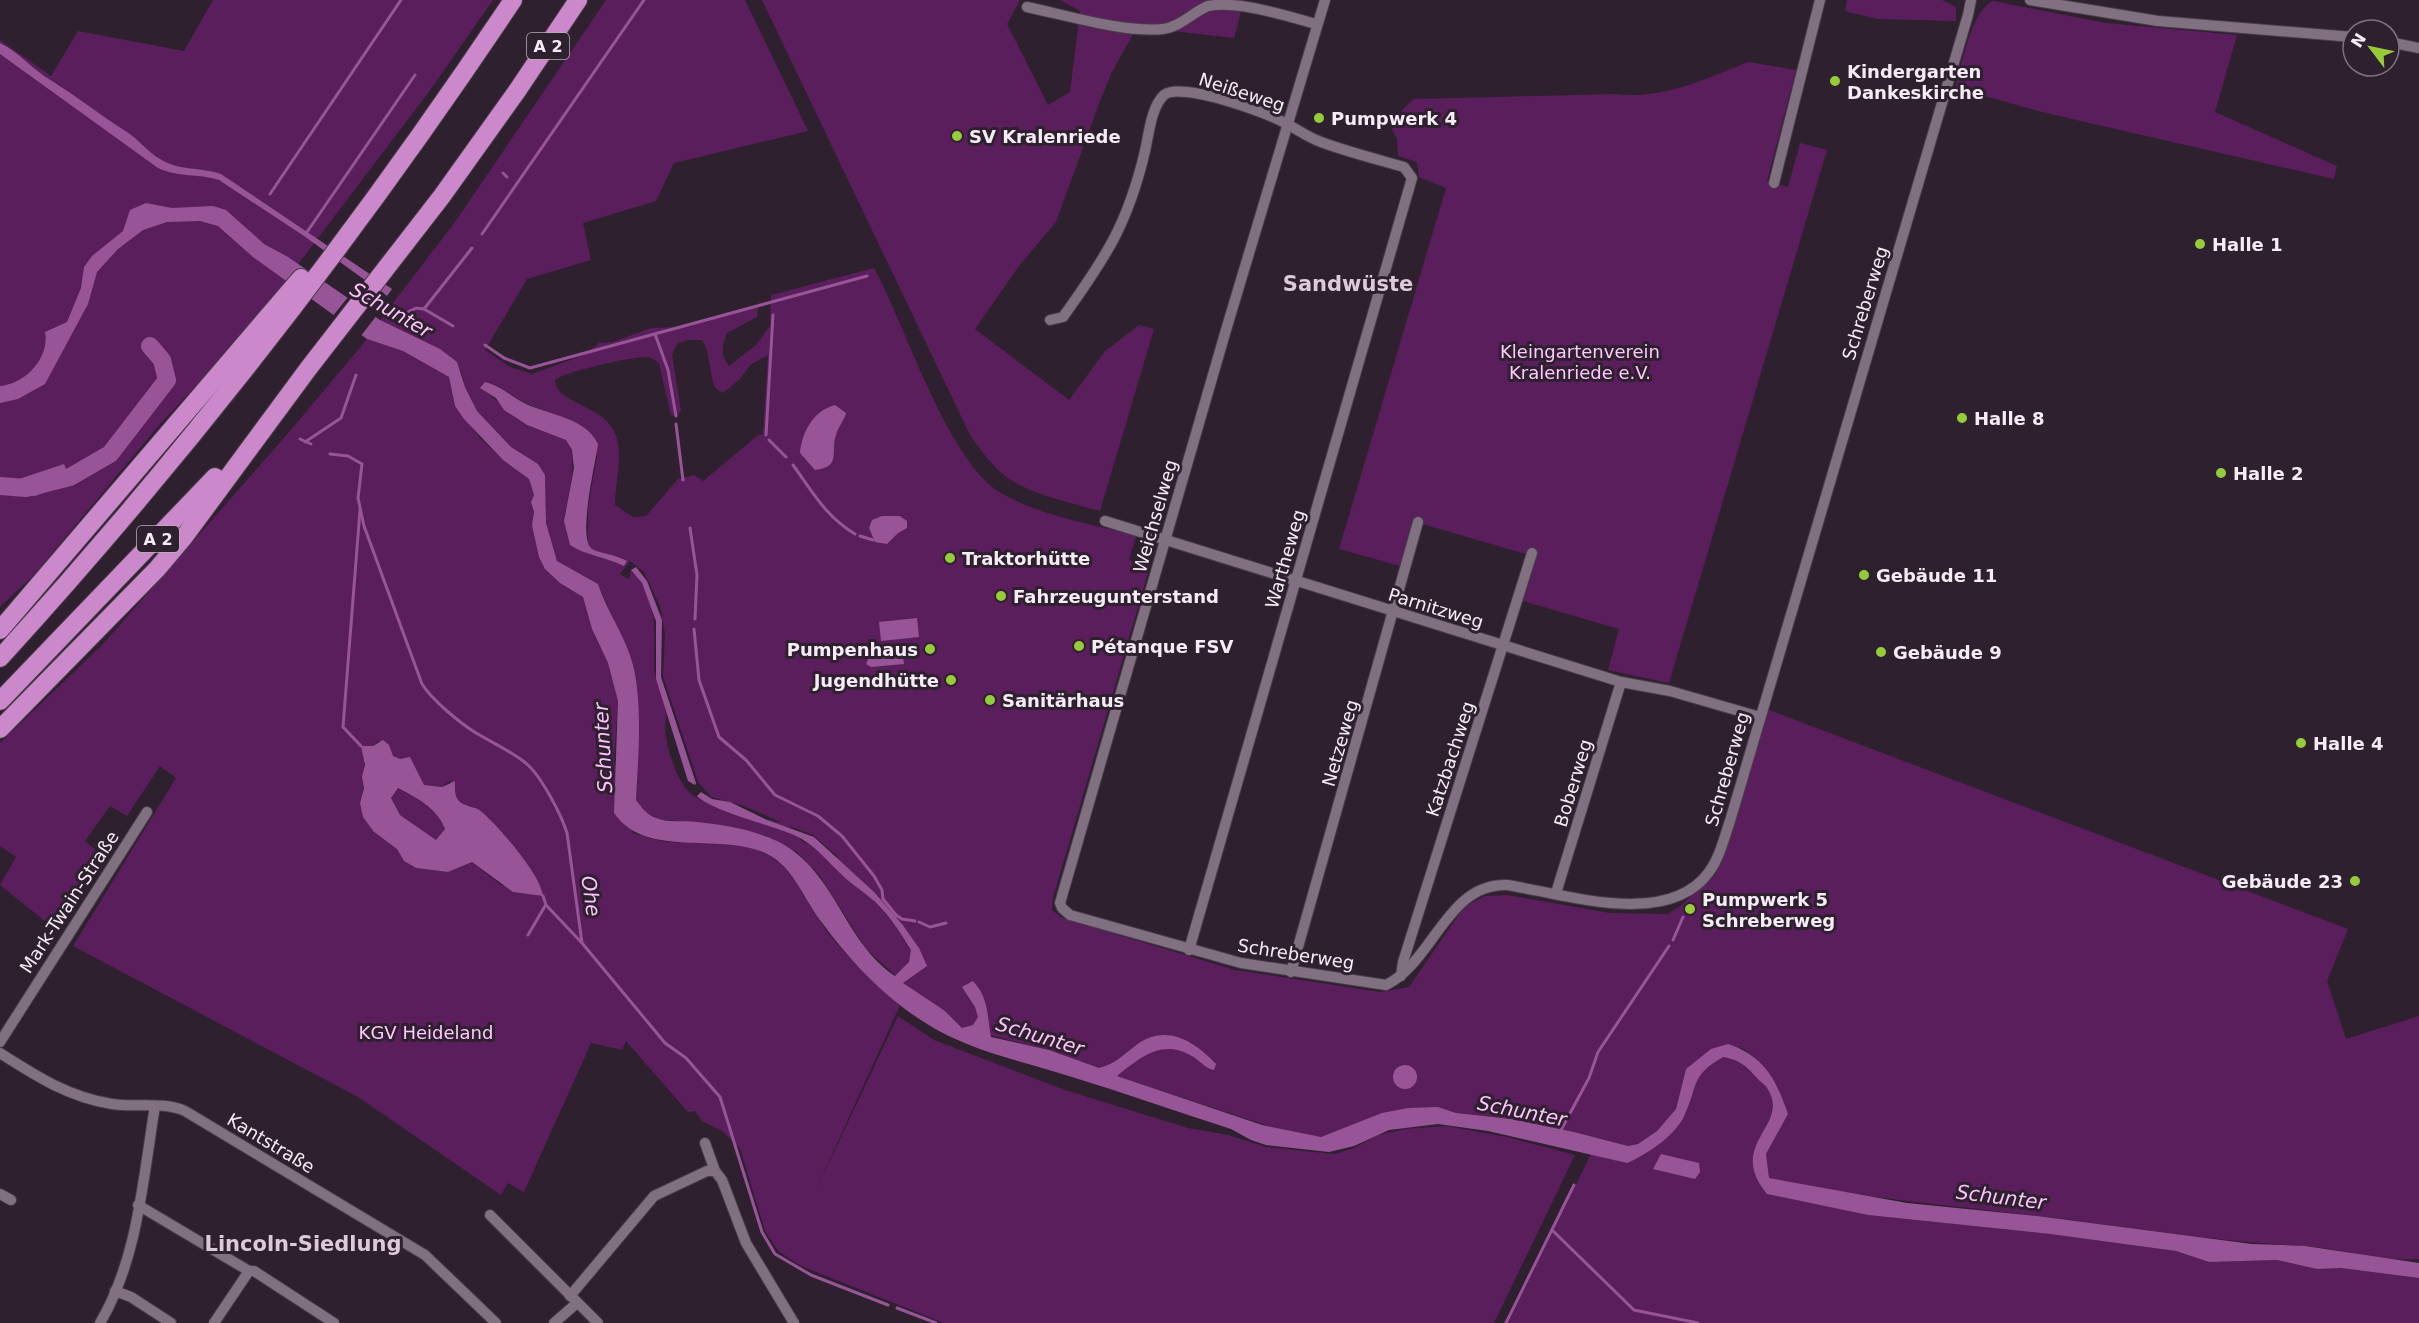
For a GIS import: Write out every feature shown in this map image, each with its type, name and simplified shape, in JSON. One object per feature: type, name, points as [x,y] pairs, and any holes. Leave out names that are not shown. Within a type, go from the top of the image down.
[{"type":"highway","name":"A 2","points":[[0,658],[93,554],[455,87],[513,0]]},
{"type":"highway","name":"A 2","points":[[0,701],[196,499],[308,369],[400,253],[517,91],[578,0]]},
{"type":"highway","points":[[0,630],[261,338]]},
{"type":"highway","points":[[0,729],[157,569],[184,537],[308,369]]},
{"type":"highway","points":[[0,619],[50,573]]},
{"type":"street","name":"Weichselweg","points":[[1070,915],[1062,908],[1061,898],[1286,123],[1325,0]]},
{"type":"street","points":[[1774,183],[1820,0]]},
{"type":"street","name":"Schreberweg","points":[[1070,915],[1241,963],[1386,985],[1401,976],[1456,908],[1475,891],[1500,885],[1618,903],[1655,904],[1678,897],[1703,880],[1720,851],[1965,27],[1971,0]]},
{"type":"street","points":[[2030,0],[2158,21],[2341,36]]},
{"type":"street","points":[[1026,7],[1106,23],[1162,29],[1178,24],[1209,6],[1237,3],[1316,24]]},
{"type":"street","points":[[2401,44],[2419,48]]},
{"type":"street","name":"Neißeweg","points":[[1050,320],[1063,317],[1114,242],[1138,184],[1155,108],[1165,94],[1178,90],[1191,92],[1286,123],[1294,130],[1321,142],[1404,167],[1412,178]]},
{"type":"street","name":"Wartheweg","points":[[1189,950],[1412,178]]},
{"type":"street","name":"Parnitzweg","points":[[1105,521],[1621,682],[1671,691],[1760,717]]},
{"type":"street","name":"Netzeweg","points":[[1292,972],[1418,522]]},
{"type":"street","name":"Katzbachweg","points":[[1401,976],[1403,962],[1532,553]]},
{"type":"street","name":"Boberweg","points":[[1556,893],[1621,682]]},
{"type":"street","name":"Mark-Twain-Straße","points":[[0,1042],[147,812]]},
{"type":"street","name":"Kantstraße","points":[[0,1053],[47,1083],[80,1097],[115,1105],[155,1106],[185,1111],[425,1254],[496,1323]]},
{"type":"street","points":[[99,1323],[115,1291],[132,1239],[155,1106]]},
{"type":"street","points":[[705,1143],[746,1243],[794,1323]]},
{"type":"street","points":[[554,1323],[654,1196],[707,1171],[715,1171]]},
{"type":"street","points":[[0,1194],[11,1200]]},
{"type":"street","points":[[138,1205],[249,1272],[254,1271],[334,1323]]},
{"type":"street","points":[[490,1215],[598,1323]]},
{"type":"street","points":[[214,1323],[249,1272]]},
{"type":"street","points":[[115,1291],[131,1297],[171,1323]]},
{"type":"green space","points":[[213,0],[493,0],[428,93],[249,329],[160,424],[33,576],[0,607],[0,40],[51,76],[78,31],[184,51]]},
{"type":"green space","points":[[606,0],[745,0],[808,131],[674,163],[656,201],[583,223],[591,260],[527,279],[485,350],[510,367],[532,374],[584,355],[599,343],[613,342],[651,328],[677,327],[755,305],[758,308],[757,317],[727,333],[723,350],[724,358],[729,366],[756,345],[770,326],[771,295],[874,268],[945,423],[981,476],[1001,493],[1033,508],[1136,536],[1129,560],[1150,566],[1053,898],[1052,910],[1062,918],[1235,970],[1380,992],[1409,987],[1464,907],[1485,896],[1507,895],[1610,913],[1667,914],[1679,907],[1715,875],[1728,843],[1769,710],[2348,929],[2327,981],[2346,1039],[2419,1016],[2419,1259],[2389,1259],[2317,1247],[2203,1237],[1903,1200],[1836,1191],[1769,1178],[1766,1154],[1788,1114],[1771,1076],[1742,1048],[1686,1069],[1676,1109],[1657,1131],[1638,1144],[1628,1146],[1511,1119],[1456,1113],[1438,1107],[1343,1129],[1321,1137],[1289,1133],[1117,1076],[1049,1050],[962,1028],[945,1011],[917,995],[866,949],[820,876],[797,852],[764,835],[725,826],[657,819],[645,812],[636,800],[637,713],[633,665],[598,584],[557,561],[546,523],[545,475],[538,464],[511,447],[477,411],[465,386],[461,371],[380,320],[455,222]],"holes":[[[687,340],[702,340],[707,351],[715,388],[723,393],[740,379],[750,365],[768,355],[763,434],[757,436],[703,481],[694,475],[678,479],[646,516],[633,517],[615,505],[619,453],[611,425],[593,411],[564,395],[557,388],[555,380],[599,365],[649,357],[659,364],[671,415],[676,416],[681,411],[672,354],[677,344]],[[485,382],[491,384],[528,404],[586,429],[597,456],[588,507],[588,544],[564,521],[572,467],[570,446],[566,440],[520,421],[481,388]],[[630,561],[644,572],[660,606],[665,634],[663,676],[698,782],[711,797],[744,806],[783,823],[706,802],[696,797],[683,785],[667,743],[665,707],[654,671],[654,627],[651,603],[640,581],[631,570],[629,579],[620,574]],[[789,826],[813,835],[839,858],[803,842]]]},
{"type":"green space","points":[[762,0],[1020,0],[1007,24],[1048,105],[1070,92],[1080,11],[1060,0],[1244,0],[1234,38],[1137,27],[1112,72],[1056,222],[1019,266],[975,329],[1069,400],[1105,351],[1139,325],[1154,329],[1100,511],[1052,498],[1018,484],[997,469],[971,437]]},
{"type":"green space","points":[[1847,0],[1942,0],[1956,7],[1956,21],[1878,19],[1845,11]]},
{"type":"green space","points":[[1993,1],[2106,23],[2237,35],[2215,112],[2337,166],[2334,179],[2046,113],[1955,88],[1973,26],[1985,6]]},
{"type":"green space","name":"Kleingartenverein Kralenriede e.V.","points":[[1748,62],[1796,70],[1767,181],[1788,187],[1800,143],[1827,150],[1669,683],[1608,670],[1619,629],[1523,601],[1536,557],[1412,521],[1400,566],[1339,549],[1446,188],[1419,177],[1417,162],[1398,156],[1397,139],[1392,130],[1403,109],[1414,99],[1648,94],[1682,87]]},
{"type":"green space","name":"KGV Heideland","points":[[367,339],[403,351],[449,377],[455,406],[481,439],[503,460],[529,479],[534,495],[531,502],[534,512],[532,525],[560,583],[583,597],[592,629],[608,663],[618,701],[614,762],[633,833],[669,842],[732,844],[768,855],[785,868],[839,946],[868,977],[900,1005],[816,1190],[898,1016],[934,1040],[1065,1090],[1188,1128],[1228,1135],[1266,1147],[1335,1154],[1354,1148],[1378,1135],[1405,1129],[1446,1126],[1507,1137],[1575,1155],[1494,1323],[944,1323],[801,1266],[778,1251],[765,1231],[740,1148],[722,1131],[702,1121],[695,1111],[688,1112],[626,1041],[622,1050],[591,1043],[524,1192],[508,1183],[501,1195],[358,1097],[73,946],[176,778],[160,766],[127,816],[110,806],[85,841],[100,854],[51,926],[0,885],[16,857],[0,846],[0,743],[103,644],[290,431]],"holes":[[[378,741],[393,756],[415,767],[424,785],[442,787],[450,781],[459,803],[481,811],[513,847],[542,889],[501,885],[472,862],[448,872],[416,868],[404,861],[397,849],[374,832],[360,803],[365,774],[361,746],[373,746]]]},
{"type":"green space","points":[[397,788],[419,800],[437,815],[445,829],[436,841],[400,815],[391,798]]},
{"type":"green space","points":[[1723,1056],[1738,1062],[1749,1070],[1766,1086],[1772,1100],[1772,1112],[1757,1150],[1755,1163],[1757,1178],[1767,1194],[1868,1215],[2050,1234],[2176,1251],[2209,1262],[2277,1260],[2317,1269],[2341,1268],[2419,1278],[2419,1323],[1508,1323],[1591,1154],[1627,1163],[1686,1114],[1699,1074]]},
{"type":"shaded area","points":[[0,43],[14,51],[45,77],[127,132],[160,159],[182,167],[221,174],[392,289],[387,296],[304,236],[219,180],[173,173],[158,168],[0,54]]},
{"type":"shaded area","points":[[146,203],[172,208],[213,206],[226,210],[264,244],[288,257],[380,320],[440,349],[457,362],[465,387],[477,411],[511,447],[538,464],[545,475],[546,523],[557,561],[598,584],[626,644],[633,665],[638,698],[636,800],[638,803],[650,815],[661,820],[692,821],[751,831],[781,843],[800,856],[815,872],[863,945],[895,976],[909,962],[911,950],[892,921],[875,901],[801,839],[715,807],[697,796],[701,792],[712,799],[730,802],[767,820],[814,837],[874,892],[919,948],[927,966],[903,983],[945,1011],[962,1028],[973,1025],[978,1017],[975,1007],[962,987],[973,981],[985,1001],[991,1037],[1049,1050],[1099,1068],[1114,1062],[1146,1039],[1168,1035],[1178,1037],[1207,1055],[1216,1064],[1214,1070],[1190,1055],[1170,1049],[1142,1057],[1117,1076],[1262,1125],[1321,1137],[1382,1113],[1408,1108],[1438,1107],[1456,1113],[1511,1119],[1628,1146],[1638,1144],[1657,1131],[1676,1109],[1686,1069],[1711,1049],[1728,1044],[1751,1055],[1767,1070],[1779,1090],[1788,1114],[1766,1154],[1769,1178],[1907,1203],[2037,1216],[2252,1244],[2305,1246],[2419,1263],[2419,1278],[2341,1268],[2317,1269],[2277,1260],[2209,1262],[2176,1251],[2050,1234],[1868,1215],[1767,1194],[1756,1176],[1753,1161],[1755,1148],[1772,1113],[1772,1101],[1766,1087],[1746,1067],[1723,1057],[1706,1069],[1697,1080],[1686,1112],[1676,1128],[1653,1149],[1627,1163],[1488,1131],[1438,1124],[1389,1130],[1354,1146],[1329,1152],[1266,1145],[1231,1129],[1092,1083],[1004,1057],[942,1033],[901,1006],[859,968],[817,915],[792,876],[776,860],[767,854],[728,844],[664,841],[645,836],[628,827],[614,813],[618,701],[608,663],[592,629],[583,597],[560,583],[545,569],[539,557],[532,525],[534,512],[531,502],[534,495],[529,479],[503,460],[464,419],[455,406],[449,377],[403,351],[367,339],[253,257],[218,226],[200,221],[167,222],[143,230],[118,249],[97,272],[88,304],[45,384],[18,399],[0,403],[0,386],[10,384],[27,375],[40,360],[44,351],[45,332],[67,322],[81,288],[84,267],[92,256],[123,231],[130,210]]},
{"type":"shaded area","points":[[485,382],[526,404],[566,418],[585,428],[592,435],[598,444],[587,516],[588,542],[592,549],[627,561],[624,566],[583,552],[570,545],[564,521],[574,468],[572,450],[566,440],[527,425],[504,410],[496,398],[480,388]]},
{"type":"shaded area","points":[[835,405],[846,413],[834,441],[832,462],[829,466],[815,470],[800,453],[803,437],[815,417]]},
{"type":"shaded area","points":[[64,464],[72,483],[35,496],[0,493],[0,479],[13,481]]},
{"type":"shaded area","points":[[882,516],[900,516],[907,521],[907,528],[887,544],[875,542],[869,528],[872,520]]},
{"type":"shaded area","points":[[636,567],[647,581],[662,620],[661,677],[695,785],[688,781],[656,679],[656,621],[642,583],[631,570]]},
{"type":"shaded area","points":[[917,618],[919,637],[881,641],[879,622]]},
{"type":"shaded area","points":[[902,651],[904,664],[871,667],[866,664],[870,655]]},
{"type":"shaded area","points":[[383,740],[389,745],[393,756],[400,759],[410,757],[424,785],[442,787],[455,781],[455,793],[458,800],[479,810],[498,828],[535,876],[543,896],[513,892],[472,862],[448,872],[416,868],[404,861],[397,849],[374,832],[363,817],[360,803],[364,788],[362,777],[365,765],[361,746],[373,746]],"holes":[[[398,788],[426,804],[437,815],[445,829],[436,840],[400,815],[391,798]]]},
{"type":"shaded area","points":[[1405,1065],[1414,1068],[1417,1077],[1414,1086],[1405,1089],[1396,1086],[1393,1077],[1396,1068]]},
{"type":"shaded area","points":[[1661,1154],[1699,1163],[1700,1172],[1695,1179],[1653,1169]]},
{"type":"pier","points":[[349,296],[377,315],[360,337],[332,317]]},
{"type":"waterway","points":[[270,194],[401,0]]},
{"type":"waterway","points":[[482,234],[644,0]]},
{"type":"waterway","points":[[307,232],[415,75]]},
{"type":"waterway","points":[[503,173],[507,177]]},
{"type":"waterway","name":"Schunter","points":[[404,314],[416,308],[424,309],[472,248]]},
{"type":"waterway","points":[[485,345],[504,358],[530,368],[867,276]]},
{"type":"waterway","name":"Schunter","points":[[424,309],[453,326]]},
{"type":"waterway","points":[[766,435],[773,315]]},
{"type":"waterway","points":[[655,334],[668,370],[676,416]]},
{"type":"waterway","points":[[0,486],[26,488],[70,477],[110,454],[167,380],[162,360],[150,346]]},
{"type":"waterway","points":[[305,442],[341,418],[356,375]]},
{"type":"waterway","points":[[676,424],[683,480]]},
{"type":"waterway","name":"Ohe","points":[[300,439],[311,444]]},
{"type":"waterway","points":[[769,440],[786,457]]},
{"type":"waterway","name":"Ohe","points":[[330,454],[348,456],[362,464],[358,498],[364,526],[422,684],[439,704],[462,723],[528,765],[545,787],[567,833],[582,943],[665,1043],[686,1058],[720,1097],[762,1232],[775,1254],[811,1275],[888,1305]]},
{"type":"waterway","points":[[793,465],[828,512],[855,534]]},
{"type":"waterway","points":[[360,510],[343,727],[361,746]]},
{"type":"waterway","points":[[690,528],[697,575],[695,619]]},
{"type":"waterway","points":[[860,536],[873,540]]},
{"type":"waterway","points":[[694,629],[699,680],[719,737],[746,760],[775,795],[818,816],[842,836],[874,876],[882,890],[883,899],[896,915],[902,919],[915,921]]},
{"type":"waterway","points":[[543,896],[546,905],[581,942]]},
{"type":"waterway","points":[[528,935],[545,906]]},
{"type":"waterway","points":[[1673,940],[1683,917]]},
{"type":"waterway","points":[[919,922],[930,927],[946,923]]},
{"type":"waterway","name":"Schunter","points":[[1561,1130],[1589,1078],[1598,1052],[1669,946]]},
{"type":"waterway","points":[[1506,1323],[1574,1185]]},
{"type":"waterway","points":[[1552,1230],[1634,1310],[1698,1323]]},
{"type":"waterway","name":"Ohe","points":[[897,1308],[936,1323]]},
{"type":"place","name":"Kindergarten Dankeskirche","points":[[1835,81]]},
{"type":"place","name":"Pumpwerk 4","points":[[1319,118]]},
{"type":"place","name":"SV Kralenriede","points":[[957,136]]},
{"type":"place","name":"Halle 1","points":[[2200,244]]},
{"type":"place","name":"Halle 8","points":[[1962,418]]},
{"type":"place","name":"Halle 2","points":[[2221,473]]},
{"type":"place","name":"Traktorhütte","points":[[950,558]]},
{"type":"place","name":"Gebäude 11","points":[[1864,575]]},
{"type":"place","name":"Fahrzeugunterstand","points":[[1001,596]]},
{"type":"place","name":"Pétanque FSV","points":[[1079,646]]},
{"type":"place","name":"Pumpenhaus","points":[[930,649]]},
{"type":"place","name":"Gebäude 9","points":[[1881,652]]},
{"type":"place","name":"Jugendhütte","points":[[951,680]]},
{"type":"place","name":"Sanitärhaus","points":[[990,700]]},
{"type":"place","name":"Halle 4","points":[[2301,743]]},
{"type":"place","name":"Gebäude 23","points":[[2355,881]]},
{"type":"place","name":"Pumpwerk 5 Schreberweg","points":[[1690,909]]},
{"type":"district","name":"Sandwüste","points":[[1348,284]]},
{"type":"district","name":"Lincoln-Siedlung","points":[[303,1244]]}]
